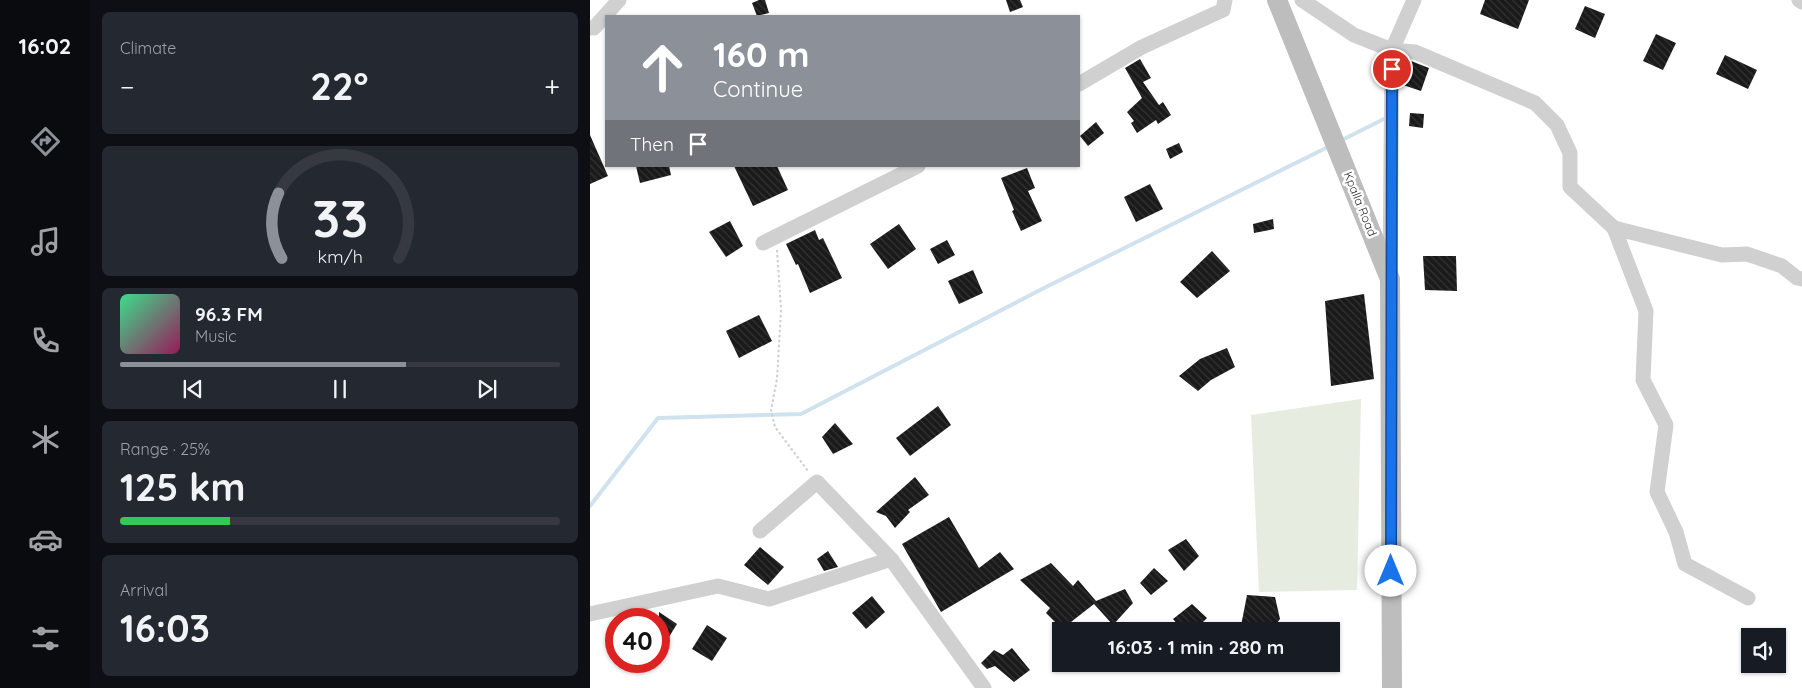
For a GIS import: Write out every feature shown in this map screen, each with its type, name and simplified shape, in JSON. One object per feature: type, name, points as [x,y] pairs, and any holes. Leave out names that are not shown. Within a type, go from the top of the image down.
[{"type":"street","points":[[606,15],[619,0]]},
{"type":"street","points":[[1080,83],[1142,47],[1223,10],[1225,0]]},
{"type":"street","name":"Kpalla Road","points":[[1277,0],[1390,280],[1392,688]]},
{"type":"street","points":[[1302,0],[1354,35],[1392,50],[1415,52],[1535,102],[1557,125],[1570,153],[1570,187],[1614,228],[1646,311],[1643,380],[1666,425],[1657,492],[1676,532],[1685,564],[1748,598]]},
{"type":"street","points":[[1390,280],[1392,50],[1414,0]]},
{"type":"street","points":[[590,28],[594,28],[605,16]]},
{"type":"street","points":[[769,240],[916,167]]},
{"type":"street","points":[[1614,228],[1722,255],[1747,254],[1782,266],[1802,279]]},
{"type":"street","points":[[760,531],[817,482],[891,559],[984,688]]},
{"type":"street","points":[[590,614],[718,586],[769,599],[891,559]]},
{"type":"path","points":[[769,240],[781,309],[777,379],[771,410],[775,427],[817,482]]},
{"type":"shaded area","points":[[1361,399],[1357,590],[1259,592],[1251,415]]},
{"type":"building","points":[[765,0],[769,13],[757,15],[752,3]]},
{"type":"building","points":[[1006,0],[1020,0],[1023,7],[1010,12]]},
{"type":"building","points":[[1485,0],[1529,0],[1518,29],[1480,14]]},
{"type":"building","points":[[1585,6],[1605,14],[1595,38],[1575,29]]},
{"type":"building","points":[[1656,34],[1676,43],[1663,70],[1643,61]]},
{"type":"building","points":[[1725,55],[1757,70],[1748,89],[1716,74]]},
{"type":"building","points":[[1140,59],[1151,78],[1143,82],[1159,105],[1163,102],[1171,115],[1158,124],[1156,120],[1137,133],[1131,123],[1134,121],[1127,112],[1142,98],[1125,68]]},
{"type":"building","points":[[1411,61],[1429,68],[1421,91],[1403,85]]},
{"type":"building","points":[[1410,113],[1424,114],[1423,128],[1409,126]]},
{"type":"building","points":[[1096,122],[1104,133],[1088,146],[1080,136]]},
{"type":"building","points":[[590,135],[608,176],[590,184]]},
{"type":"building","points":[[1179,143],[1183,152],[1170,159],[1166,149]]},
{"type":"building","points":[[636,167],[669,167],[671,175],[640,183]]},
{"type":"building","points":[[734,167],[777,167],[788,190],[753,206]]},
{"type":"building","points":[[1027,168],[1035,188],[1028,191],[1042,221],[1021,231],[1001,178]]},
{"type":"building","points":[[1150,184],[1163,209],[1136,222],[1124,197]]},
{"type":"building","points":[[1273,219],[1274,229],[1254,233],[1253,224]]},
{"type":"building","points":[[730,221],[743,246],[726,257],[709,232]]},
{"type":"building","points":[[899,224],[916,249],[888,269],[870,244]]},
{"type":"building","points":[[815,230],[819,240],[823,238],[842,278],[810,293],[798,264],[796,265],[786,244]]},
{"type":"building","points":[[947,240],[955,255],[938,264],[930,249]]},
{"type":"building","points":[[1212,251],[1230,271],[1197,298],[1180,282]]},
{"type":"building","points":[[1423,256],[1456,256],[1457,291],[1425,290]]},
{"type":"building","points":[[973,270],[983,293],[959,304],[948,281]]},
{"type":"building","points":[[1364,294],[1374,379],[1331,386],[1325,301]]},
{"type":"building","points":[[759,315],[772,341],[739,358],[726,331]]},
{"type":"building","points":[[1227,348],[1235,367],[1211,380],[1198,391],[1179,376],[1200,359]]},
{"type":"building","points":[[938,406],[951,425],[910,456],[896,438]]},
{"type":"building","points":[[835,423],[853,444],[833,454],[822,437]]},
{"type":"building","points":[[915,477],[929,495],[908,510],[910,512],[895,528],[886,516],[876,512]]},
{"type":"building","points":[[949,517],[979,568],[1000,552],[1014,569],[941,612],[902,544]]},
{"type":"building","points":[[1186,539],[1199,556],[1184,571],[1168,550]]},
{"type":"building","points":[[760,547],[784,567],[768,585],[744,565]]},
{"type":"building","points":[[828,551],[838,567],[824,571],[817,559]]},
{"type":"building","points":[[1051,563],[1073,586],[1078,580],[1096,601],[1125,589],[1133,603],[1116,622],[1110,622],[1094,604],[1071,622],[1055,622],[1046,613],[1050,608],[1020,580]]},
{"type":"building","points":[[1154,568],[1168,581],[1151,595],[1140,583]]},
{"type":"building","points":[[1247,595],[1275,597],[1280,619],[1278,622],[1242,622]]},
{"type":"building","points":[[872,596],[885,612],[866,629],[852,613]]},
{"type":"building","points":[[1192,604],[1207,618],[1203,622],[1176,622],[1173,619]]},
{"type":"building","points":[[670,619],[677,624],[670,635]]},
{"type":"building","points":[[707,625],[727,638],[712,661],[692,649]]},
{"type":"building","points":[[1012,648],[1030,670],[1014,682],[995,666],[987,669],[981,663],[994,650],[1003,655]]},
{"type":"waterway","points":[[1340,141],[1388,117]]},
{"type":"waterway","points":[[590,506],[658,418],[801,414],[1042,289],[1330,146]]},
{"type":"route","points":[[1391,571],[1390,280],[1392,69]]}]
